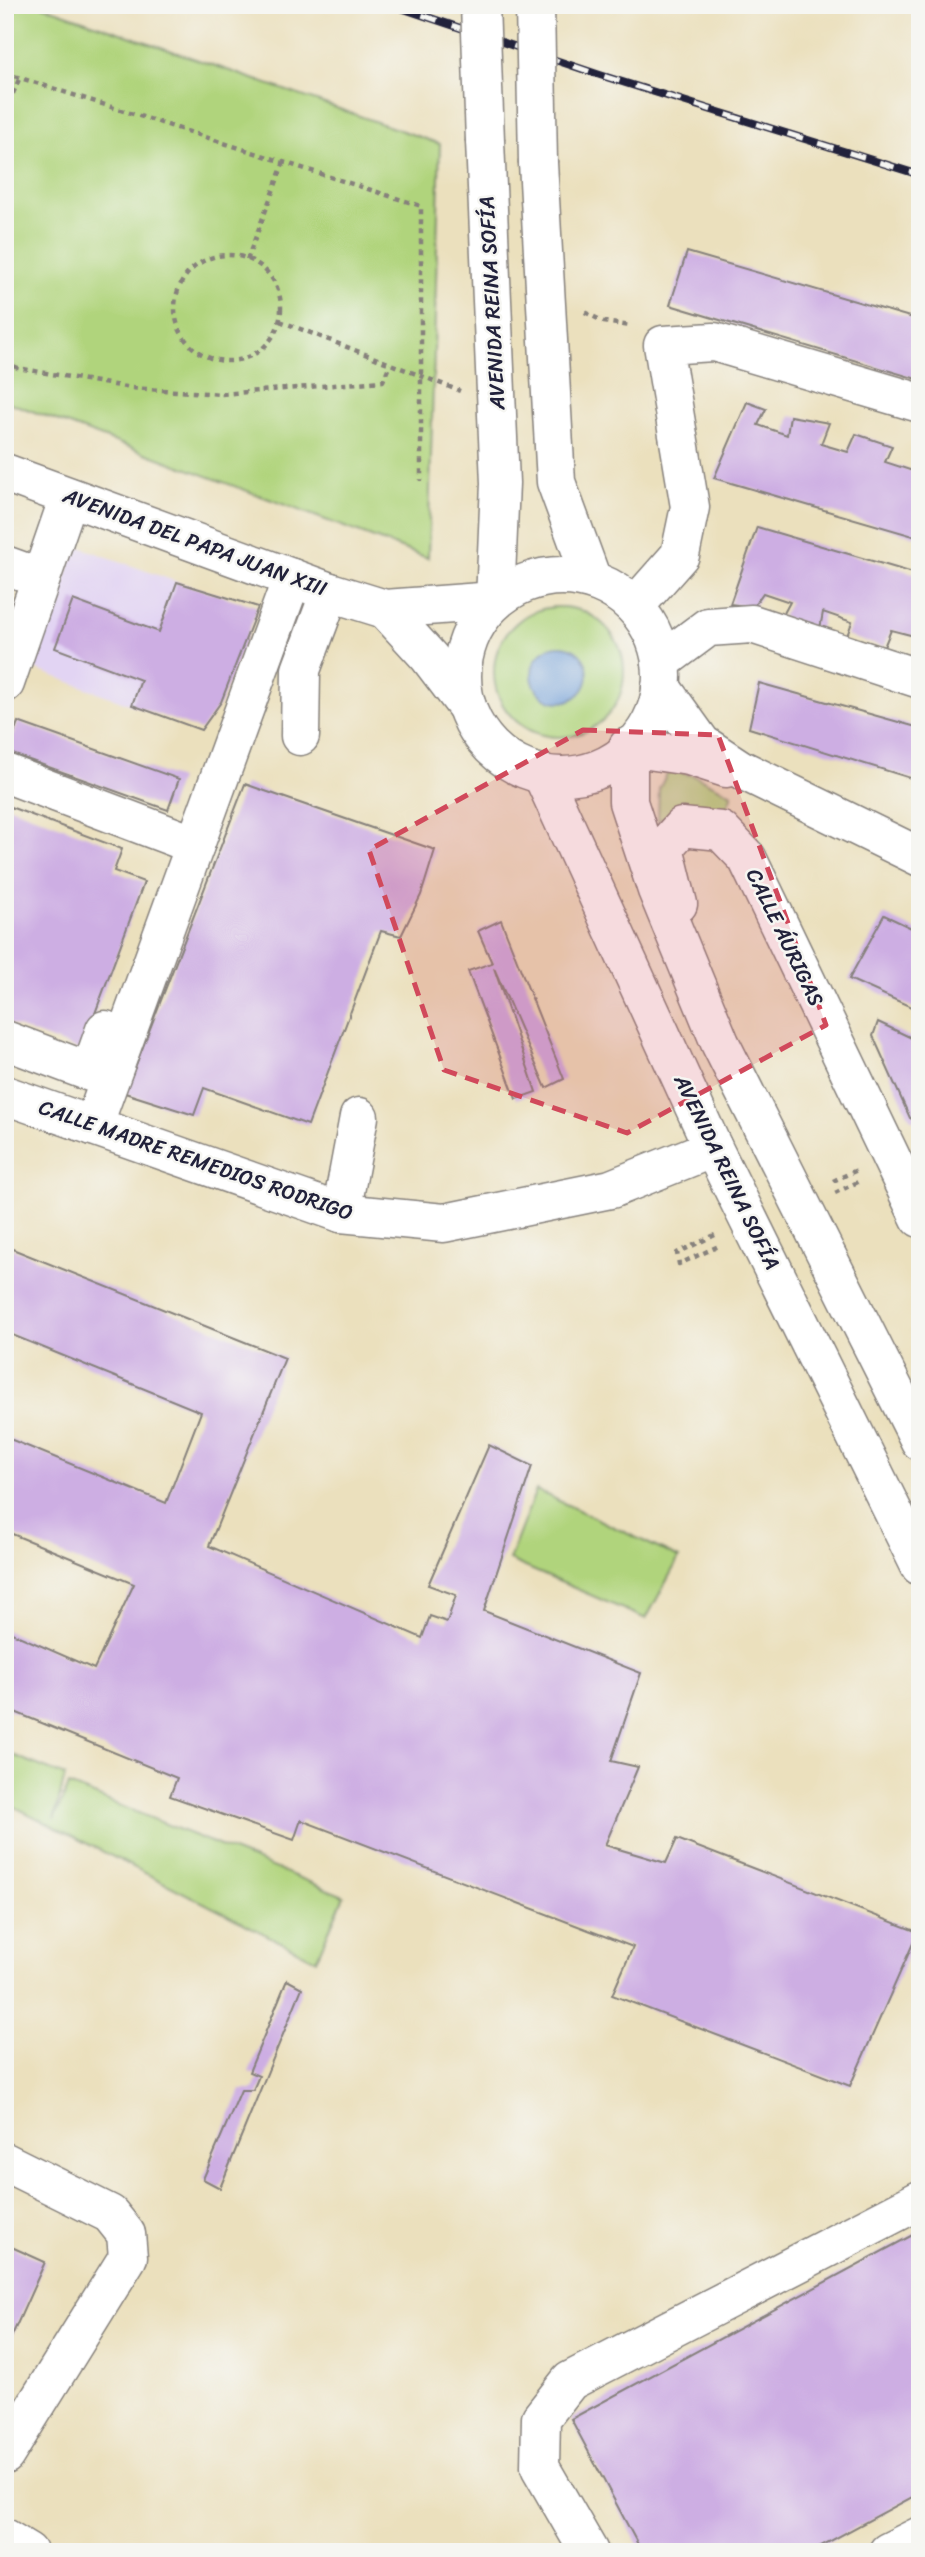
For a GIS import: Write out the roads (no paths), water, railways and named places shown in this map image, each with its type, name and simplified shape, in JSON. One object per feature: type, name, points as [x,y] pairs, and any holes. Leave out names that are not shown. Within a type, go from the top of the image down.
[{"type":"main road","name":"AVENIDA REINA SOFÍA","points":[[480,5],[500,483],[495,601]]},
{"type":"main road","points":[[535,5],[538,163],[556,482],[592,580]]},
{"type":"main road","points":[[635,606],[680,555],[690,507],[663,345],[713,342],[920,403]]},
{"type":"main road","name":"AVENIDA DEL PAPA JUAN XIII","points":[[5,473],[330,592],[385,608],[495,601]]},
{"type":"main road","points":[[8,664],[69,497]]},
{"type":"main road","points":[[5,565],[41,578]]},
{"type":"main road","points":[[754,778],[702,744],[662,675],[651,629],[635,606],[621,594],[592,580],[572,576],[547,576],[522,584],[495,601],[474,628],[463,656],[462,685],[467,707],[477,729],[492,748],[513,764],[542,774],[568,776],[589,772],[610,764],[636,743],[654,717],[662,675],[708,627],[752,624],[920,679]]},
{"type":"main road","points":[[5,1040],[90,1072],[292,578]]},
{"type":"main road","points":[[300,736],[301,670],[330,592]]},
{"type":"main road","points":[[385,608],[429,657],[467,707]]},
{"type":"main road","points":[[628,747],[689,756],[754,778],[920,858]]},
{"type":"main road","points":[[628,747],[628,803],[657,890],[720,1043],[920,1441]]},
{"type":"main road","points":[[5,773],[186,841]]},
{"type":"main road","name":"AVENIDA REINA SOFÍA","points":[[542,774],[713,1148],[920,1566]]},
{"type":"main road","name":"CALLE ÁURIGAS","points":[[720,1043],[673,888],[664,847],[682,827],[721,831],[747,858],[920,1218]]},
{"type":"main road","points":[[93,1126],[186,841]]},
{"type":"main road","name":"CALLE MADRE REMEDIOS RODRIGO","points":[[5,1095],[341,1213],[444,1223],[611,1189],[713,1148]]},
{"type":"main road","points":[[341,1213],[359,1117]]},
{"type":"main road","points":[[5,2162],[110,2214],[126,2234],[128,2257],[5,2455]]},
{"type":"main road","points":[[589,2552],[540,2467],[541,2418],[570,2381],[920,2200]]},
{"type":"main road","points":[[888,2552],[920,2536]]},
{"type":"main road","points":[[5,2538],[28,2552]]},
{"type":"water","points":[[560,646],[575,651],[583,659],[588,674],[583,689],[575,697],[560,702],[545,697],[537,689],[532,674],[537,659],[545,651]]},
{"type":"railway","points":[[392,5],[600,75],[920,175]]}]
